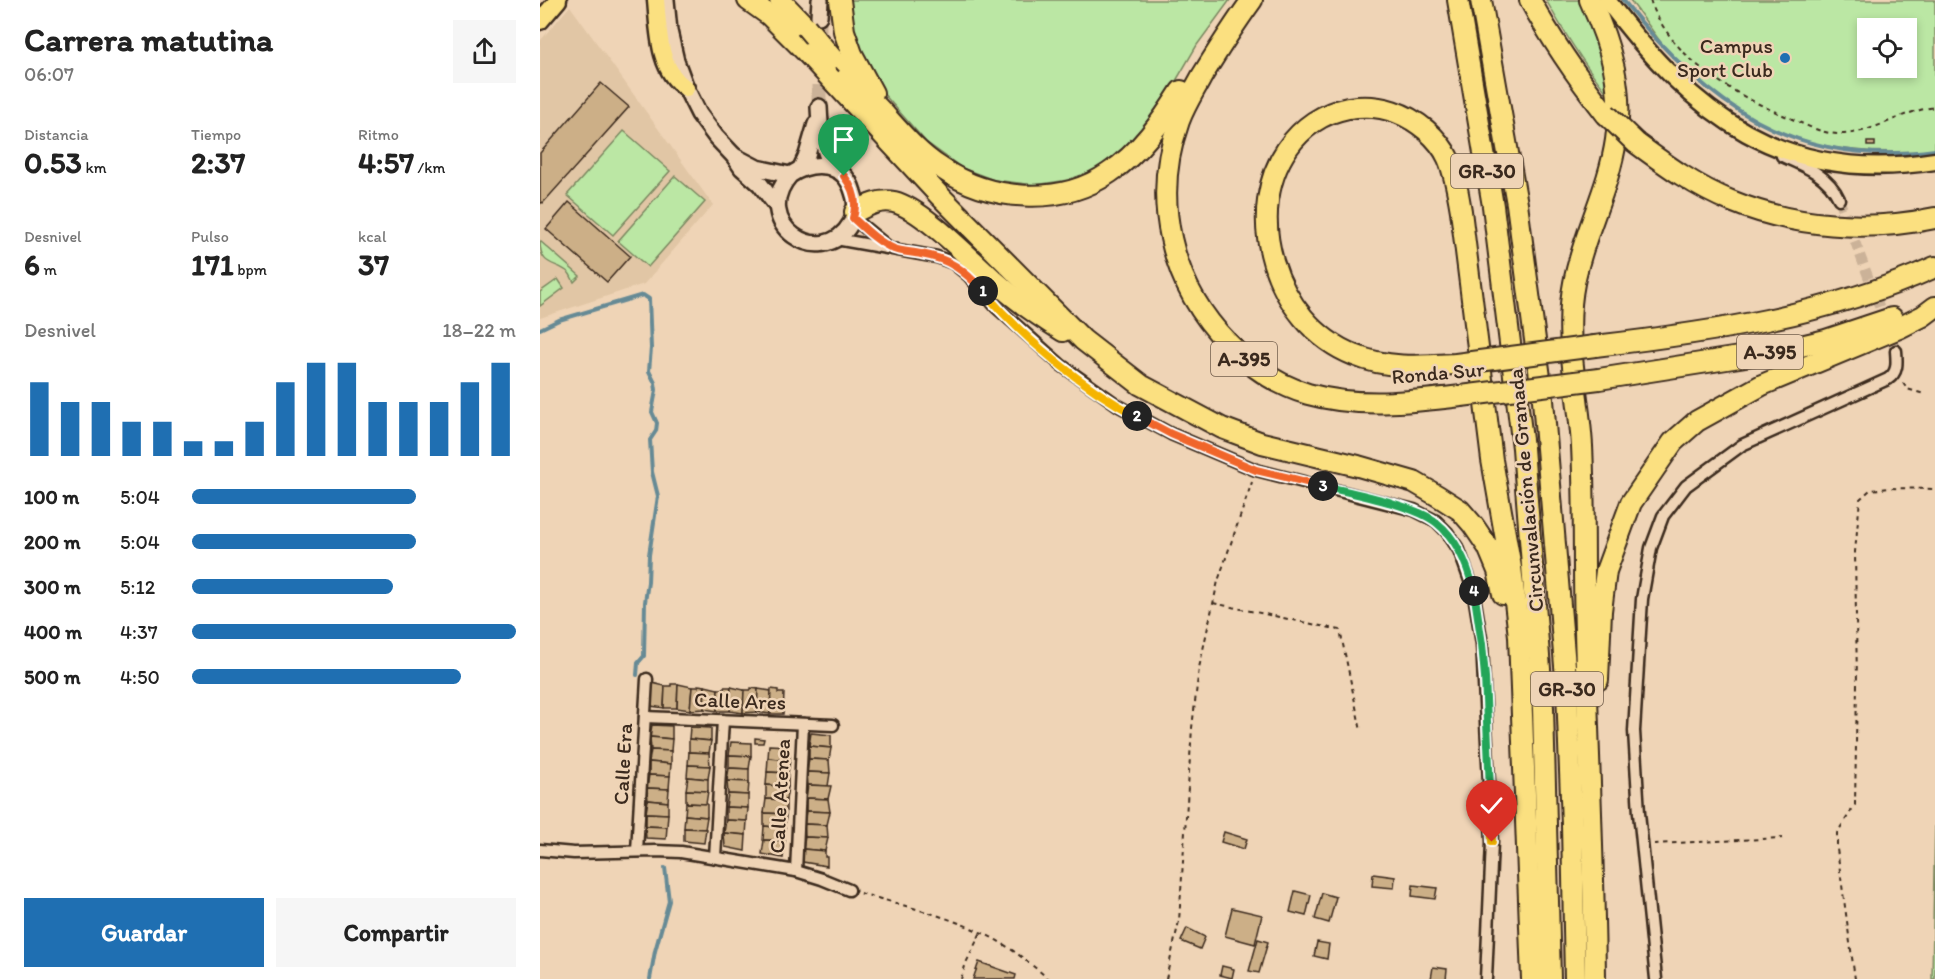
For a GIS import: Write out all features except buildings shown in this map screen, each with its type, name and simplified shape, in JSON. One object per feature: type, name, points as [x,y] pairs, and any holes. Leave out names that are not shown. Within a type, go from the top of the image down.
[{"type":"highway","points":[[748,0],[769,15],[807,53],[939,195],[1083,340],[1141,385],[1222,428],[1262,443],[1414,482],[1460,510],[1488,547],[1498,571],[1510,637],[1512,669],[1522,693]]},
{"type":"highway","points":[[780,0],[812,22],[832,58],[917,151],[967,183],[995,193],[1026,196],[1052,194],[1079,188],[1109,173],[1139,147],[1164,119],[1187,81],[1226,36],[1252,0]]},
{"type":"highway","points":[[840,0],[844,30],[852,54],[880,110]]},
{"type":"highway","name":"Circunvalación de Granada","points":[[1458,0],[1493,206],[1523,448],[1543,708],[1550,979]]},
{"type":"highway","name":"Circunvalación de Granada","points":[[1481,0],[1517,204],[1543,400],[1567,690],[1575,979]]},
{"type":"highway","points":[[1530,0],[1548,34],[1606,114],[1636,143],[1696,184],[1731,201],[1777,216],[1833,225],[1898,224],[1935,218]]},
{"type":"highway","points":[[1590,0],[1606,34],[1614,64],[1618,103],[1616,140],[1574,284],[1569,321],[1582,445],[1582,563],[1594,880],[1594,979]]},
{"type":"highway","name":"Ronda Sur","points":[[1226,36],[1180,120],[1169,156],[1165,195],[1169,229],[1175,258],[1185,283],[1196,304],[1215,330],[1241,357],[1266,375],[1289,387],[1337,401],[1381,403],[1599,379],[1784,350],[1827,340],[1935,302]]},
{"type":"highway","points":[[1533,979],[1519,636],[1511,568],[1492,460],[1461,210],[1448,157],[1435,138],[1418,123],[1398,112],[1376,106],[1360,105],[1321,117],[1293,142],[1274,178],[1269,199],[1267,222],[1275,268],[1283,289],[1297,311],[1312,328],[1333,345],[1377,363],[1404,366],[1456,364],[1595,346],[1667,338],[1747,325],[1816,310],[1898,283],[1935,267]]},
{"type":"highway","points":[[854,215],[875,202],[886,201],[896,202],[916,211],[1035,314],[1083,340]]},
{"type":"highway","points":[[1590,748],[1597,709],[1601,610],[1606,571],[1631,503],[1673,442],[1697,421],[1762,385],[1899,328],[1935,307]]},
{"type":"main road","points":[[540,21],[558,0]]},
{"type":"main road","points":[[1607,0],[1624,23],[1679,83],[1716,115],[1754,138],[1781,150],[1808,158],[1847,165],[1891,166],[1935,161]]},
{"type":"main road","points":[[664,1],[659,31],[668,70],[675,82],[686,88]]},
{"type":"street","points":[[812,22],[819,0]]},
{"type":"street","points":[[686,88],[699,114],[716,137],[742,168],[760,184],[776,205]]},
{"type":"street","points":[[734,156],[757,168],[795,171],[812,165],[823,165],[844,176],[852,187],[856,199],[854,215],[847,230],[836,239],[824,243],[810,243],[797,239],[786,230],[779,219],[776,205],[782,183],[795,171],[811,144],[819,107],[823,145],[834,169]]},
{"type":"street","points":[[1754,138],[1766,148],[1819,175],[1830,184],[1839,200]]},
{"type":"street","points":[[854,215],[881,243],[897,250]]},
{"type":"street","points":[[836,239],[937,257],[953,263],[969,276],[1005,315],[1061,365],[1119,406],[1171,434],[1256,470],[1414,510],[1436,521],[1447,532],[1459,549],[1473,589],[1485,677],[1492,842],[1486,979]]},
{"type":"street","points":[[1656,979],[1642,845],[1634,731],[1642,600],[1651,548],[1663,516],[1686,486],[1742,445],[1894,375],[1897,362],[1896,351]]},
{"type":"street","name":"Calle Era","points":[[637,851],[647,679]]},
{"type":"street","name":"Calle Ares","points":[[645,717],[833,725]]},
{"type":"street","points":[[716,857],[723,720]]},
{"type":"street","name":"Calle Atenea","points":[[796,871],[802,724]]},
{"type":"street","points":[[540,850],[583,853],[681,852],[796,871],[849,890]]},
{"type":"path","points":[[1650,0],[1654,12],[1670,39],[1694,62],[1725,85],[1760,105],[1817,130],[1840,134],[1857,132],[1912,112],[1935,107]]},
{"type":"path","points":[[1894,375],[1907,388],[1924,394]]},
{"type":"path","points":[[1166,979],[1179,921],[1192,728],[1199,668],[1218,581],[1256,470]]},
{"type":"path","points":[[1855,979],[1837,849],[1838,833],[1855,805],[1857,683],[1855,552],[1860,499],[1870,490],[1935,489]]},
{"type":"path","points":[[1213,603],[1340,630],[1361,731]]},
{"type":"path","points":[[1642,845],[1783,838]]},
{"type":"path","points":[[849,890],[945,917],[982,932],[1016,952],[1049,979]]},
{"type":"path","points":[[961,979],[966,963],[982,932]]},
{"type":"shaded area","points":[[570,6],[713,205],[644,284],[540,318],[540,41]]},
{"type":"green space","points":[[848,0],[1230,0],[1197,45],[1166,98],[1128,148],[1101,168],[1068,180],[1035,185],[994,180],[962,168],[926,142],[882,92],[859,54],[850,23]]},
{"type":"green space","points":[[1546,0],[1585,0],[1614,101],[1577,52]]},
{"type":"green space","name":"Campus Sport Club","points":[[1630,0],[1935,0],[1935,150],[1875,152],[1847,149],[1793,137],[1742,112],[1716,94],[1668,52]]},
{"type":"green space","points":[[624,131],[670,171],[613,235],[567,195]]},
{"type":"green space","points":[[675,176],[705,202],[648,267],[618,241]]},
{"type":"green space","points":[[540,241],[580,276],[574,282],[564,269],[546,260]]},
{"type":"green space","points":[[558,279],[564,288],[540,306],[540,292]]},
{"type":"green space","points":[[1935,816],[1935,979],[1932,979]]},
{"type":"waterway","points":[[1623,0],[1654,37],[1687,70],[1721,99],[1758,122],[1797,139],[1839,149],[1885,153],[1935,150]]},
{"type":"waterway","points":[[540,329],[559,320],[643,295],[649,299],[651,348],[649,371],[655,383],[652,412],[657,423],[656,431],[650,440],[652,472],[658,496],[649,555],[644,656],[638,663],[637,675]]},
{"type":"waterway","points":[[650,979],[669,901],[665,868]]},
{"type":"tunnel","points":[[819,16],[819,107]]},
{"type":"tunnel","points":[[1839,199],[1896,351]]},
{"type":"place","name":"Campus Sport Club","points":[[1785,58]]},
{"type":"route","points":[[844,176],[852,187],[856,199],[853,218],[881,243],[897,250],[920,253],[953,263],[969,276],[1012,322],[1061,365],[1119,406],[1171,434],[1256,470],[1414,510],[1436,521],[1447,532],[1459,549],[1468,570],[1482,644],[1492,842]]}]
